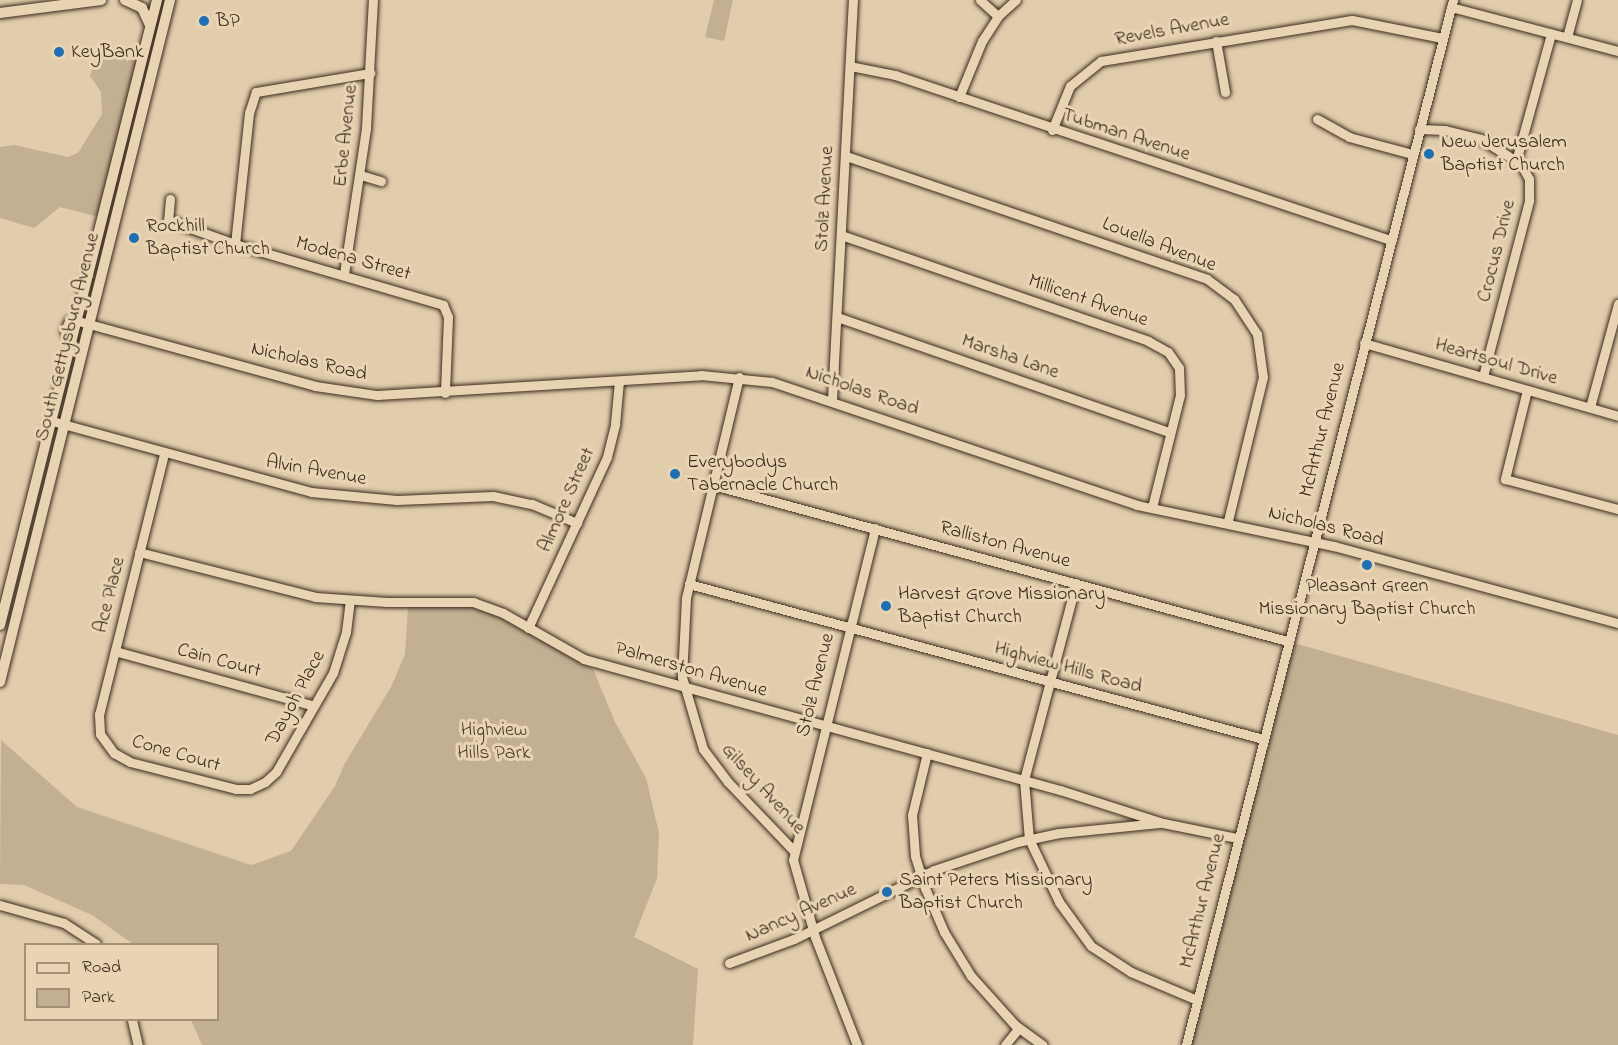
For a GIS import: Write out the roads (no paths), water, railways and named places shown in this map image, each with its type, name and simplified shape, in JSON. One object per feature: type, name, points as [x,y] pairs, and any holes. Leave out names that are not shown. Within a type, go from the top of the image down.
[{"type":"main road","points":[[0,13],[100,0]]},
{"type":"main road","points":[[125,0],[142,8],[150,26]]},
{"type":"main road","name":"South Gettysburg Avenue","points":[[0,682],[65,425],[83,323],[157,0]]},
{"type":"main road","name":"South Gettysburg Avenue","points":[[83,323],[170,0]]},
{"type":"main road","name":"South Gettysburg Avenue","points":[[0,625],[72,344],[66,331],[70,322],[83,323]]},
{"type":"street","name":"Erbe Avenue","points":[[344,274],[361,175],[370,73],[373,0]]},
{"type":"street","name":"Stolz Avenue","points":[[832,400],[854,0]]},
{"type":"street","points":[[980,0],[998,16]]},
{"type":"street","points":[[959,98],[977,49],[998,16],[1016,0]]},
{"type":"street","points":[[1567,37],[1577,0]]},
{"type":"street","points":[[1452,3],[1551,34],[1618,51]]},
{"type":"street","name":"McArthur Avenue","points":[[1186,1045],[1312,542],[1452,3]]},
{"type":"street","name":"Revels Avenue","points":[[1052,130],[1066,91],[1095,64],[1216,41],[1352,20],[1442,38]]},
{"type":"street","points":[[1419,129],[1471,135],[1516,161],[1551,34]]},
{"type":"street","points":[[1216,41],[1225,92]]},
{"type":"street","name":"Tubman Avenue","points":[[850,66],[896,75],[1052,130],[1390,240]]},
{"type":"street","points":[[235,244],[253,95],[261,89],[370,73]]},
{"type":"street","points":[[1317,119],[1349,137],[1412,154]]},
{"type":"street","name":"Louella Avenue","points":[[846,156],[1207,279],[1234,299],[1257,334],[1263,377],[1228,521]]},
{"type":"street","name":"Crocus Drive","points":[[1483,376],[1531,190],[1527,171],[1516,161]]},
{"type":"street","points":[[361,175],[381,181]]},
{"type":"street","name":"Modena Street","points":[[170,199],[168,220],[235,244],[438,302],[445,308],[445,393]]},
{"type":"street","name":"Millicent Avenue","points":[[841,235],[1160,346],[1175,360],[1181,379],[1152,507]]},
{"type":"street","points":[[1590,407],[1618,304]]},
{"type":"street","name":"Marsha Lane","points":[[837,317],[1170,432]]},
{"type":"street","name":"Nicholas Road","points":[[83,323],[337,391],[376,395],[445,393],[701,375],[739,377],[785,384],[1110,497],[1228,521],[1618,623]]},
{"type":"street","name":"Heartsoul Drive","points":[[1364,343],[1618,416]]},
{"type":"street","name":"Gilsey Avenue","points":[[739,377],[689,584],[682,633],[684,686],[693,725],[711,760],[794,851],[794,870],[813,930],[857,1045]]},
{"type":"street","name":"Almore Street","points":[[528,628],[610,448],[619,381]]},
{"type":"street","points":[[1527,390],[1505,479],[1618,509]]},
{"type":"street","name":"Alvin Avenue","points":[[52,422],[311,492],[397,500],[493,496],[532,504],[577,523]]},
{"type":"street","name":"Ace Place","points":[[106,745],[98,719],[164,454]]},
{"type":"street","name":"Ralliston Avenue","points":[[713,485],[1287,641]]},
{"type":"street","name":"Stolz Avenue","points":[[794,851],[875,528]]},
{"type":"street","name":"Palmerston Avenue","points":[[139,552],[271,588],[350,600],[458,599],[496,610],[584,659],[1024,780],[1162,823],[1237,838]]},
{"type":"street","points":[[1076,583],[1048,681],[1024,780],[1029,839],[1059,902],[1091,946],[1131,972],[1197,1000]]},
{"type":"street","name":"Highview Hills Road","points":[[689,584],[1263,739]]},
{"type":"street","name":"Dayoh Place","points":[[241,790],[261,785],[276,772],[314,706],[341,652],[350,600]]},
{"type":"street","name":"Cain Court","points":[[115,651],[314,706]]},
{"type":"street","name":"Cone Court","points":[[106,745],[130,762],[241,790]]},
{"type":"street","points":[[927,753],[912,815],[921,876],[944,932],[963,965],[1019,1028],[1043,1045]]},
{"type":"street","name":"Nancy Avenue","points":[[729,963],[813,930],[921,876],[1029,839],[1162,823]]},
{"type":"street","points":[[0,905],[64,923],[93,943]]},
{"type":"street","points":[[132,1021],[138,1045]]},
{"type":"street","points":[[1005,1045],[1019,1028]]},
{"type":"place","name":"BP","points":[[204,21]]},
{"type":"place","name":"KeyBank","points":[[59,52]]},
{"type":"place","name":"New Jerusalem Baptist Church","points":[[1429,154]]},
{"type":"place","name":"Rockhill Baptist Church","points":[[134,238]]},
{"type":"place","name":"Everybodys Tabernacle Church","points":[[675,474]]},
{"type":"place","name":"Pleasant Green Missionary Baptist Church","points":[[1367,565]]},
{"type":"place","name":"Harvest Grove Missionary Baptist Church","points":[[886,606]]},
{"type":"place","name":"Saint Peters Missionary Baptist Church","points":[[887,892]]},
{"type":"park label","name":"Highview Hills Park","points":[[494,742]]}]
